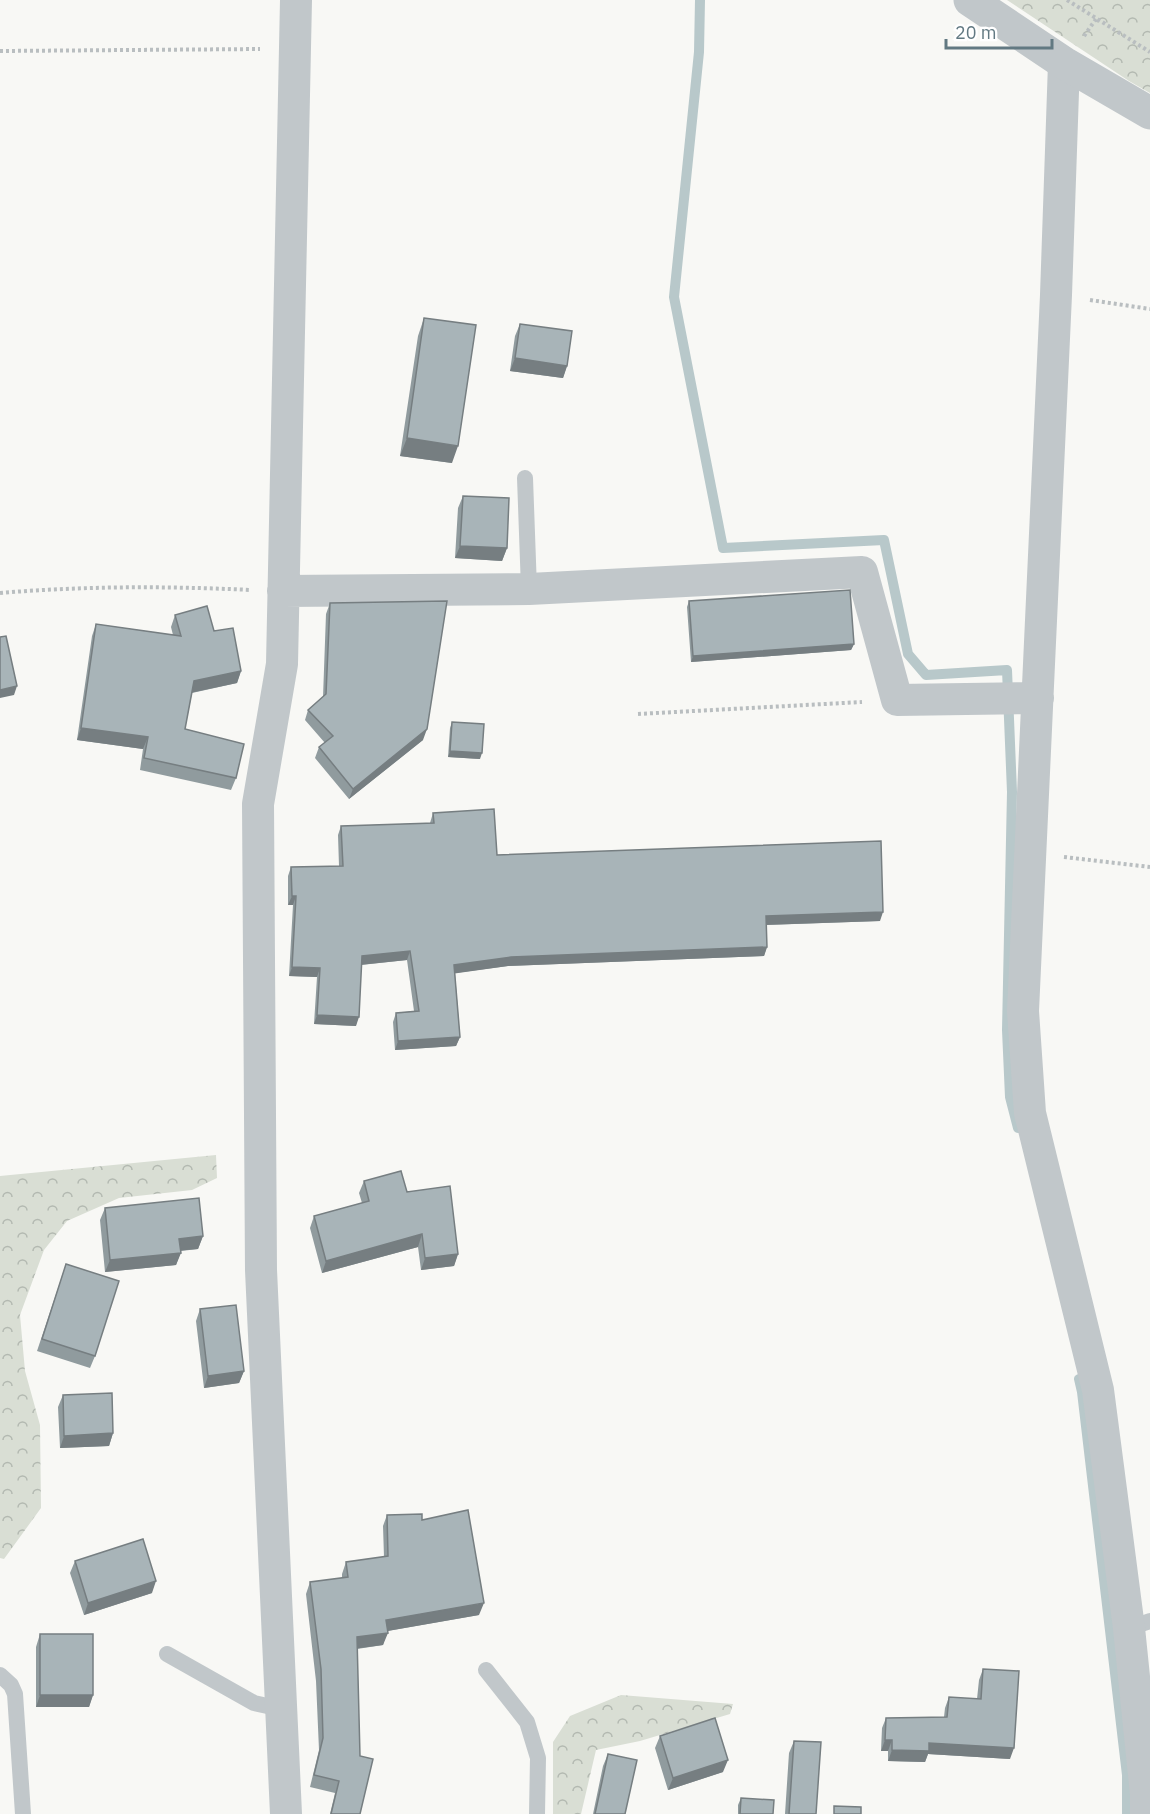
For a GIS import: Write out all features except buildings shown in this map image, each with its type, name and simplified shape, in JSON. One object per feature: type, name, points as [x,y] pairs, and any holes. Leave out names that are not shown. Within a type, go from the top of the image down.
[{"type":"street","points":[[286,1814],[261,1270],[258,804],[282,664],[297,0]]},
{"type":"street","points":[[970,0],[1064,63],[1150,112]]},
{"type":"street","points":[[1064,63],[1056,295],[1023,1011],[1030,1113],[1098,1390],[1140,1624],[1147,1800]]},
{"type":"street","points":[[283,591],[529,589],[862,572],[897,700],[1038,698]]},
{"type":"lane","points":[[525,478],[529,589]]},
{"type":"lane","points":[[167,1654],[254,1702],[281,1709]]},
{"type":"lane","points":[[486,1670],[527,1722],[538,1758],[537,1814]]},
{"type":"lane","points":[[0,1675],[11,1685],[15,1694],[23,1814]]},
{"type":"path","points":[[1067,0],[1150,52]]},
{"type":"path","points":[[0,51],[296,49]]},
{"type":"path","points":[[1056,295],[1150,309]]},
{"type":"path","points":[[0,593],[55,588],[179,587],[283,591]]},
{"type":"path","points":[[638,714],[897,700]]},
{"type":"path","points":[[1031,853],[1150,867]]},
{"type":"green space","points":[[1007,0],[1150,0],[1150,93],[1129,81]]},
{"type":"green space","points":[[216,1155],[217,1178],[192,1190],[119,1198],[67,1221],[44,1250],[20,1315],[25,1371],[40,1425],[41,1508],[4,1559],[0,1558],[0,1176]]},
{"type":"green space","points":[[621,1695],[733,1704],[730,1714],[640,1741],[596,1750],[581,1814],[553,1814],[553,1742],[570,1716]]},
{"type":"waterway","points":[[700,0],[699,52],[674,297],[723,548],[884,540],[908,654],[926,675],[1007,670],[1012,792],[1007,1030],[1010,1097],[1018,1128]]},
{"type":"waterway","points":[[1079,1379],[1127,1775],[1127,1814]]}]
